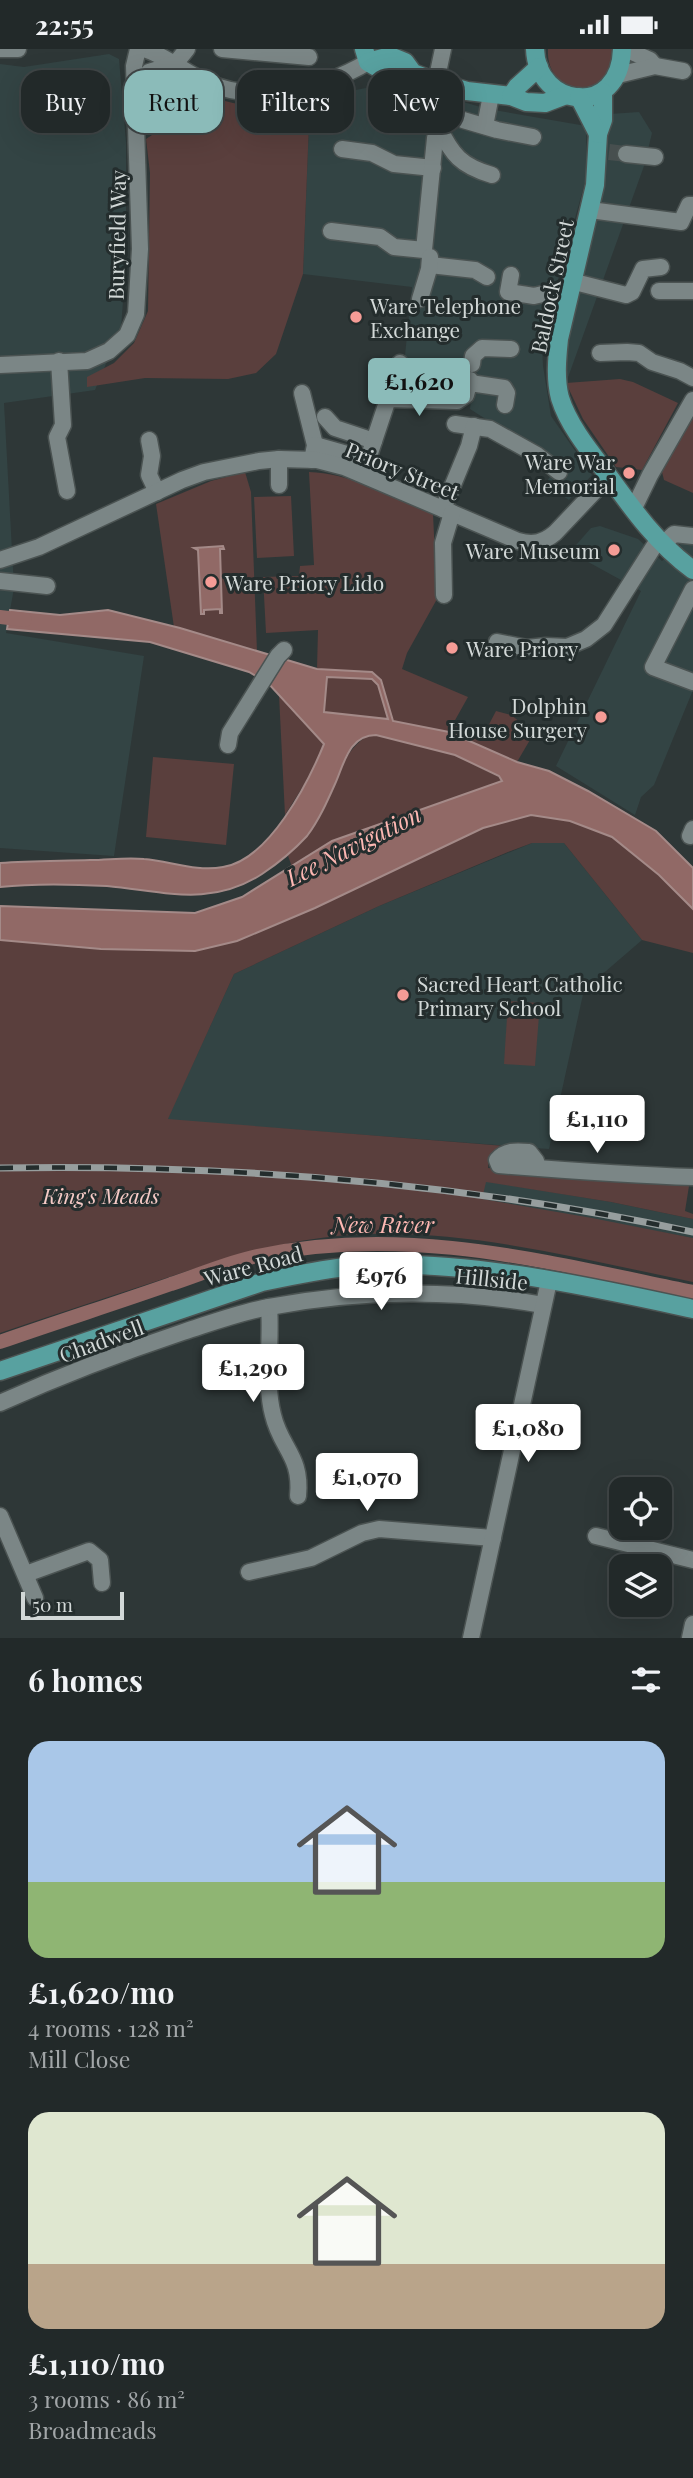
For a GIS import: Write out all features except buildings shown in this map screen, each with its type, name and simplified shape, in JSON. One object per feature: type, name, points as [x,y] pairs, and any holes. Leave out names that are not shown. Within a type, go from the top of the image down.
[{"type":"main road","points":[[536,49],[539,67],[556,91],[573,96],[608,148]]},
{"type":"main road","points":[[463,89],[511,96],[526,103],[545,103],[603,92],[618,75],[623,49]]},
{"type":"main road","points":[[366,55],[383,70]]},
{"type":"main road","points":[[511,96],[539,67]]},
{"type":"main road","name":"Baldock Street","points":[[603,92],[603,120],[608,148],[595,185],[570,288],[557,357],[560,396],[587,448],[633,510],[660,542],[693,570]]},
{"type":"main road","name":"Ware Road","points":[[0,1371],[224,1294],[306,1273],[348,1267],[432,1267],[496,1273],[693,1309]]},
{"type":"street","points":[[0,49],[18,49]]},
{"type":"street","name":"Buryfield Way","points":[[134,70],[138,49]]},
{"type":"street","points":[[144,49],[159,54],[216,86],[259,93],[287,90],[345,75],[366,55]]},
{"type":"street","points":[[156,70],[175,64],[187,49]]},
{"type":"street","points":[[222,49],[309,57]]},
{"type":"street","points":[[442,70],[443,49]]},
{"type":"street","points":[[623,49],[650,60],[655,66]]},
{"type":"street","points":[[618,75],[655,66],[682,71]]},
{"type":"street","points":[[485,126],[491,95]]},
{"type":"street","points":[[463,120],[533,137]]},
{"type":"street","name":"Buryfield Way","points":[[2,363],[87,361],[109,351],[127,335],[136,314],[140,249],[136,133]]},
{"type":"street","points":[[420,299],[427,258],[437,133]]},
{"type":"street","points":[[441,133],[458,159],[492,175]]},
{"type":"street","points":[[608,148],[655,157]]},
{"type":"street","points":[[342,149],[372,153],[394,163],[433,168]]},
{"type":"street","points":[[590,209],[681,222],[689,205],[693,205]]},
{"type":"street","points":[[331,231],[380,237],[394,247],[475,270],[487,277]]},
{"type":"street","points":[[511,275],[508,292],[534,296],[570,288],[626,295],[632,292],[643,269],[661,267]]},
{"type":"street","points":[[659,291],[693,291]]},
{"type":"street","points":[[388,399],[457,401],[466,395],[474,356],[482,348],[511,349]]},
{"type":"street","points":[[600,353],[639,353],[652,362],[680,370],[693,378]]},
{"type":"street","points":[[59,361],[63,425],[57,437],[67,491]]},
{"type":"street","points":[[365,467],[400,363]]},
{"type":"street","points":[[471,376],[504,388],[507,393],[505,405]]},
{"type":"street","points":[[302,393],[314,452]]},
{"type":"street","points":[[633,510],[693,400]]},
{"type":"street","points":[[325,417],[335,428],[374,441]]},
{"type":"street","points":[[455,424],[490,429],[559,472]]},
{"type":"street","points":[[444,596],[443,544],[448,511],[474,426]]},
{"type":"street","points":[[149,440],[152,456],[149,475],[157,492]]},
{"type":"street","name":"Priory Street","points":[[0,561],[49,542],[204,472],[314,452],[344,467],[365,467],[448,511],[518,541],[534,544],[555,533],[609,476]]},
{"type":"street","points":[[279,459],[279,485]]},
{"type":"street","points":[[497,642],[527,648],[567,647],[586,639],[604,625],[660,542],[674,534],[693,536]]},
{"type":"street","points":[[0,582],[47,586]]},
{"type":"street","points":[[693,589],[653,667],[693,682]]},
{"type":"street","points":[[228,745],[230,733],[281,653]]},
{"type":"street","points":[[538,1168],[693,1177]]},
{"type":"street","points":[[471,1638],[549,1282]]},
{"type":"street","name":"Hillside","points":[[218,1321],[269,1307],[347,1296],[400,1293],[448,1294],[543,1305]]},
{"type":"street","points":[[269,1307],[272,1414],[295,1461],[298,1496]]},
{"type":"street","name":"Chadwell","points":[[0,1403],[88,1365],[218,1321]]},
{"type":"street","points":[[0,1516],[35,1598]]},
{"type":"street","points":[[249,1572],[311,1558],[362,1533],[379,1529],[493,1538]]},
{"type":"street","points":[[596,1536],[693,1560]]},
{"type":"street","points":[[26,1574],[89,1551],[100,1560],[102,1583]]},
{"type":"street","points":[[690,1638],[693,1624]]},
{"type":"shaded area","points":[[109,54],[119,59],[126,142],[126,261],[121,328],[95,390],[4,403],[14,588],[6,633],[144,656],[114,856],[0,848],[0,64],[24,67]]},
{"type":"shaded area","points":[[368,88],[368,133],[463,133],[463,102],[586,126],[587,175],[546,323],[542,347],[551,416],[592,475],[569,500],[545,484],[558,465],[470,409],[473,380],[404,365],[412,287],[303,274],[309,133],[354,133],[354,90]]},
{"type":"shaded area","points":[[639,112],[652,133],[644,166],[566,383],[565,353],[574,304],[603,189],[610,114]]},
{"type":"shaded area","points":[[600,526],[638,539],[662,561],[679,548],[682,539],[693,535],[693,690],[654,785],[641,797],[635,815],[556,766],[641,591],[570,552],[591,528]]},
{"type":"shaded area","name":"Sacred Heart Catholic Primary School","points":[[532,843],[564,843],[642,940],[584,990],[549,1149],[167,1120],[234,974],[379,906]]},
{"type":"shaded area","points":[[0,1157],[484,1181],[693,1219],[693,1238],[514,1205]]},
{"type":"green space","points":[[548,49],[614,49],[612,66],[604,78],[593,85],[568,85],[557,78],[550,66]]},
{"type":"green space","points":[[223,101],[237,104],[237,133],[309,133],[303,274],[276,354],[256,373],[228,379],[145,378],[87,387],[87,377],[114,363],[134,343],[148,311],[150,173],[146,139],[155,133],[223,133]]},
{"type":"green space","points":[[620,379],[633,382],[678,403],[642,470],[616,467],[583,419],[566,383]]},
{"type":"green space","points":[[693,412],[693,493],[664,480],[662,472],[673,445]]},
{"type":"green space","name":"Ware Priory Lido","points":[[245,472],[251,492],[257,652],[174,627],[156,504],[211,481]]},
{"type":"green space","points":[[309,472],[325,473],[356,482],[433,514],[437,599],[407,653],[402,669],[468,697],[454,722],[484,734],[496,711],[511,715],[534,733],[517,762],[449,732],[393,721],[381,680],[372,672],[317,669],[318,630],[266,633],[263,577],[299,576],[300,566],[314,565]]},
{"type":"green space","points":[[291,496],[294,556],[257,558],[254,497]]},
{"type":"green space","points":[[327,677],[372,679],[378,685],[388,720],[323,712]]},
{"type":"green space","points":[[279,695],[324,744],[309,777],[285,815]]},
{"type":"green space","points":[[369,735],[455,755],[502,781],[332,841],[292,867],[287,853],[315,824],[346,759]]},
{"type":"green space","points":[[153,757],[234,764],[226,845],[146,837]]},
{"type":"green space","name":"King's Meads","points":[[531,815],[570,821],[612,837],[659,875],[693,909],[693,953],[642,940],[564,843],[532,843],[379,906],[234,974],[168,1119],[505,1146],[489,1159],[488,1168],[689,1186],[685,1211],[693,1214],[693,1219],[611,1202],[486,1182],[482,1199],[693,1238],[693,1282],[491,1242],[409,1234],[340,1236],[285,1244],[231,1257],[0,1333],[0,940],[101,949],[195,951],[237,941],[315,908],[483,828]]},
{"type":"green space","points":[[508,1001],[540,1003],[535,1066],[504,1064]]},
{"type":"water","points":[[223,546],[224,549],[220,549],[222,613],[220,609],[204,610],[204,614],[201,614],[198,550],[194,548]]},
{"type":"water","name":"Lee Navigation","points":[[10,610],[60,615],[108,610],[180,628],[317,669],[372,672],[381,680],[393,721],[449,732],[517,762],[549,771],[656,831],[693,868],[693,909],[659,875],[612,837],[570,821],[531,815],[483,828],[315,908],[237,941],[195,951],[101,949],[0,940],[0,906],[195,913],[242,897],[332,841],[502,781],[499,776],[455,755],[376,735],[367,736],[359,740],[349,752],[326,804],[307,836],[274,866],[243,884],[224,891],[186,895],[107,886],[40,884],[0,887],[0,863],[137,858],[213,868],[240,861],[256,850],[285,817],[308,779],[324,744],[268,683],[249,672],[150,642],[7,629]],"holes":[[[327,677],[372,679],[378,685],[388,719],[324,712]]]},
{"type":"waterway","points":[[0,617],[25,620]]},
{"type":"waterway","name":"New River","points":[[0,1342],[235,1262],[313,1247],[422,1245],[476,1251],[584,1269],[693,1292]]},
{"type":"tunnel","points":[[609,152],[626,154]]},
{"type":"railway","points":[[0,1168],[175,1169],[348,1180],[521,1201],[693,1232]]},
{"type":"place","name":"Ware Telephone Exchange","points":[[356,317]]},
{"type":"place","name":"Ware War Memorial","points":[[629,473]]},
{"type":"place","name":"Ware Museum","points":[[614,550]]},
{"type":"place","name":"Ware Priory Lido","points":[[211,582]]},
{"type":"place","name":"Ware Priory","points":[[452,648]]},
{"type":"place","name":"Dolphin House Surgery","points":[[601,717]]},
{"type":"place","name":"Sacred Heart Catholic Primary School","points":[[403,995]]}]
